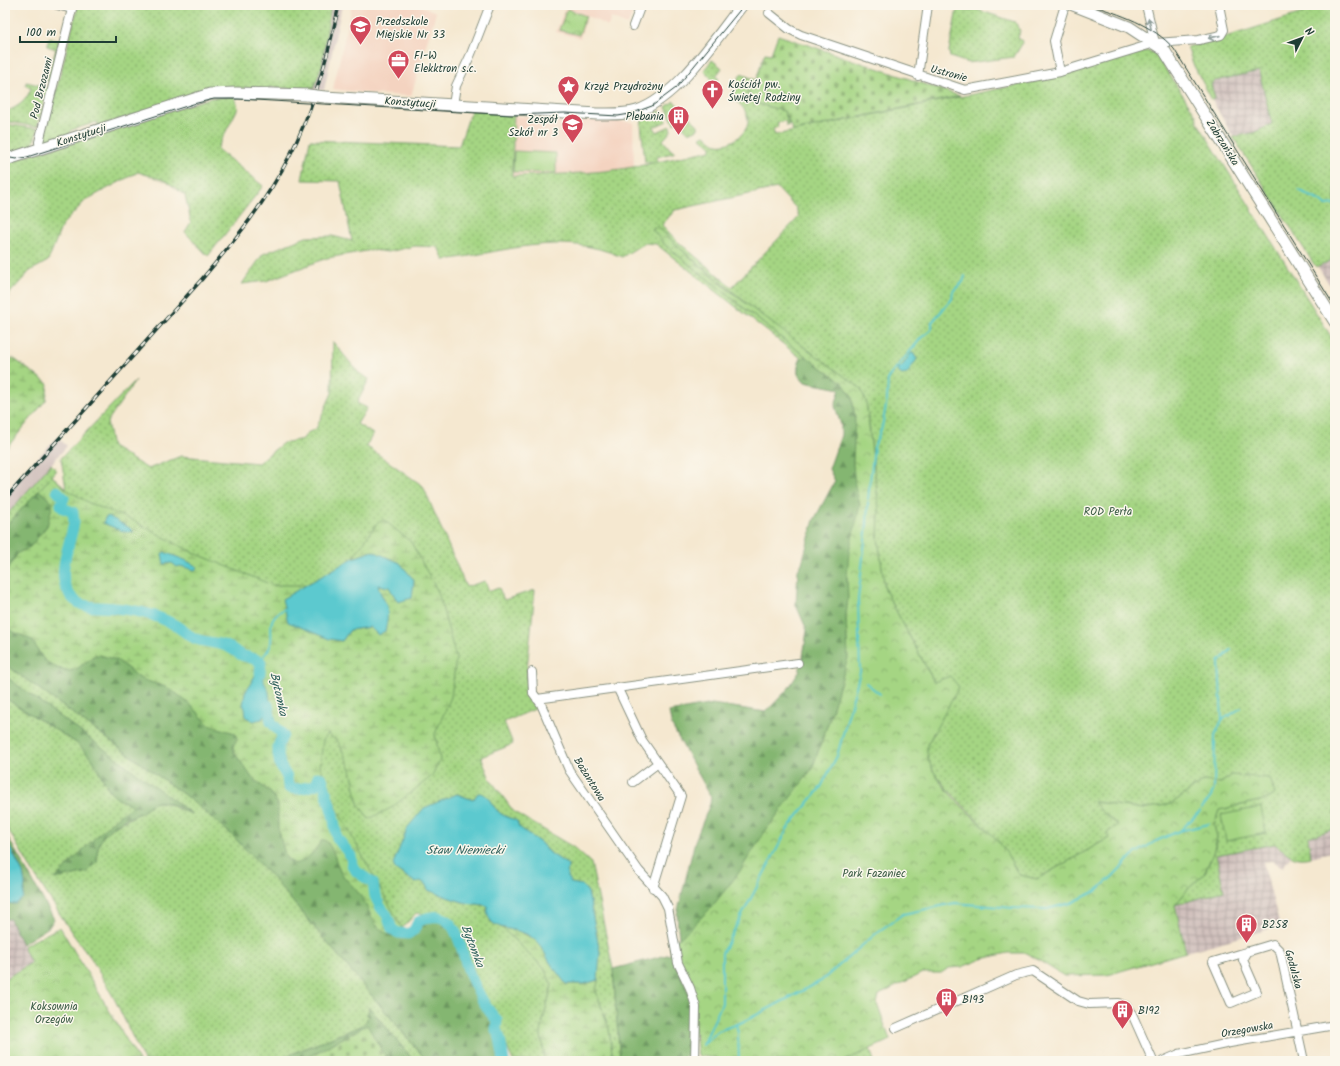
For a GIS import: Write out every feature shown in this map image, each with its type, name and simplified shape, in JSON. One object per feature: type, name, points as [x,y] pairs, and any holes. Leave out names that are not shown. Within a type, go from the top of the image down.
[{"type":"street","name":"Pod Brzozami","points":[[40,149],[39,142],[72,7],[57,5]]},
{"type":"street","points":[[454,105],[456,86],[471,54],[490,5]]},
{"type":"street","points":[[633,26],[641,5]]},
{"type":"street","name":"Konstytucji","points":[[5,160],[210,94],[236,93],[308,96],[597,114],[618,114],[636,111],[660,99],[675,87],[742,5]]},
{"type":"street","points":[[918,76],[928,5]]},
{"type":"street","points":[[1060,72],[1054,41],[1065,5]]},
{"type":"street","name":"Zabrzańska","points":[[1073,5],[1118,22],[1155,43],[1164,50],[1335,322]]},
{"type":"street","points":[[1146,5],[1155,43]]},
{"type":"street","name":"Ustronie","points":[[769,13],[789,29],[801,35],[918,76],[965,90],[1060,72],[1155,43],[1199,40],[1221,35],[1224,30],[1219,5]]},
{"type":"street","points":[[537,699],[798,663]]},
{"type":"street","name":"Bażantowa","points":[[532,672],[533,693],[571,774],[653,888],[662,896],[668,908],[678,963],[694,999],[697,1035],[695,1061]]},
{"type":"street","points":[[617,687],[638,734],[681,796],[653,888]]},
{"type":"street","points":[[633,782],[658,763]]},
{"type":"street","name":"Godulska","points":[[1248,951],[1243,960],[1257,992],[1231,1003],[1212,962],[1248,951],[1274,944],[1280,951],[1304,1061]]},
{"type":"street","points":[[896,1028],[1016,975],[1033,971],[1078,1001],[1089,1004],[1114,1002],[1126,1006],[1132,1014],[1153,1061]]},
{"type":"street","name":"Orzegowska","points":[[1163,1061],[1179,1054],[1215,1046],[1335,1025]]},
{"type":"shaded area","points":[[331,5],[342,5],[324,90],[313,90],[322,65]]},
{"type":"shaded area","points":[[352,5],[419,5],[436,12],[411,96],[374,94],[333,89]]},
{"type":"shaded area","points":[[566,5],[635,5],[628,25],[611,18],[608,26],[587,16],[580,38],[556,32]]},
{"type":"shaded area","points":[[1259,71],[1274,129],[1233,137],[1212,100],[1215,98],[1211,84],[1215,81]]},
{"type":"shaded area","name":"Zespół Szkół nr 3","points":[[514,116],[633,122],[634,168],[584,173],[512,176]]},
{"type":"shaded area","points":[[1335,258],[1335,293],[1318,267]]},
{"type":"shaded area","points":[[57,437],[67,446],[5,517],[5,493]]},
{"type":"shaded area","points":[[1335,829],[1335,851],[1311,857],[1308,837]]},
{"type":"shaded area","points":[[1275,844],[1291,856],[1283,867],[1272,861],[1263,862],[1280,926],[1186,952],[1175,905],[1224,891],[1216,855]]},
{"type":"shaded area","points":[[10,918],[31,963],[5,979],[5,919]]},
{"type":"green space","points":[[78,5],[331,5],[322,65],[313,90],[269,87],[269,90],[216,90],[98,126],[97,122],[71,130],[70,135],[45,143],[43,142]]},
{"type":"green space","points":[[1328,5],[1335,5],[1335,258],[1318,267],[1315,266],[1233,137],[1253,133],[1272,124],[1259,71],[1215,81],[1211,84],[1215,98],[1212,100],[1194,66],[1187,47],[1240,33]]},
{"type":"green space","points":[[959,8],[967,11],[975,9],[1015,22],[1020,31],[1018,38],[1022,41],[1022,44],[1014,57],[968,63],[950,57],[949,51],[957,9]]},
{"type":"green space","points":[[567,9],[586,16],[579,35],[559,30]]},
{"type":"green space","points":[[778,35],[960,96],[793,131],[784,111],[734,97],[734,87],[741,74],[756,80],[765,53],[771,54]]},
{"type":"green space","points":[[49,38],[60,41],[49,81],[46,81],[56,49],[47,46]]},
{"type":"green space","name":"ROD Perła","points":[[1146,51],[1155,53],[1196,115],[1198,123],[1335,343],[1335,829],[1308,837],[1311,857],[1300,858],[1292,856],[1275,844],[1216,855],[1224,891],[1175,905],[1189,888],[1204,874],[1214,853],[1217,838],[1214,825],[1219,810],[1268,799],[1232,775],[1221,783],[1203,781],[1171,804],[1143,809],[1095,802],[1102,812],[1119,825],[1109,838],[1037,879],[1019,875],[999,842],[947,789],[931,768],[926,751],[927,745],[934,733],[934,682],[885,590],[878,538],[879,509],[866,401],[677,246],[656,225],[653,229],[665,245],[789,344],[843,383],[818,385],[803,379],[798,374],[798,365],[801,358],[656,244],[644,243],[622,257],[599,249],[577,245],[555,244],[511,248],[444,260],[438,247],[415,246],[388,252],[372,250],[327,258],[266,281],[242,284],[263,254],[306,237],[332,236],[352,241],[340,181],[302,180],[310,140],[459,146],[472,108],[514,109],[512,176],[585,173],[621,169],[657,162],[645,162],[641,124],[643,118],[661,111],[667,121],[654,127],[657,132],[670,126],[671,131],[663,140],[671,150],[676,152],[657,157],[658,162],[711,150],[711,146],[700,137],[705,135],[717,144],[728,143],[738,138],[746,129],[748,119],[747,114],[734,97],[784,111],[789,125],[787,126],[785,121],[777,123],[778,127],[773,129],[775,135],[1046,79]],"holes":[[[777,188],[796,208],[799,217],[732,287],[677,241],[662,225],[675,210]]]},
{"type":"green space","points":[[712,60],[722,68],[716,76],[719,79],[715,83],[704,70]]},
{"type":"green space","points":[[26,82],[48,87],[37,127],[5,121],[5,112],[14,108],[27,97],[31,88],[26,86]]},
{"type":"green space","points":[[235,96],[238,108],[217,149],[263,186],[208,256],[185,232],[191,222],[185,195],[166,181],[138,172],[86,200],[62,225],[48,261],[30,271],[11,292],[5,303],[5,163],[210,98]]},
{"type":"green space","points":[[674,101],[686,114],[674,124],[666,107]]},
{"type":"green space","points":[[687,115],[698,125],[698,129],[689,133],[680,124],[687,119]]},
{"type":"green space","points":[[5,124],[38,129],[32,147],[5,155]]},
{"type":"green space","points":[[514,151],[556,153],[556,173],[513,172]]},
{"type":"green space","name":"Park Fazaniec","points":[[656,225],[679,248],[729,290],[860,388],[866,401],[879,509],[878,538],[885,590],[934,682],[950,676],[959,687],[927,745],[928,758],[933,771],[942,784],[953,797],[998,841],[1019,875],[1037,879],[1109,838],[1107,833],[1118,825],[1102,812],[1094,802],[1143,809],[1171,804],[1203,781],[1221,783],[1232,775],[1270,778],[1275,794],[1268,799],[1219,810],[1214,825],[1217,838],[1213,853],[1204,874],[1189,888],[1175,905],[1186,952],[1107,975],[1064,976],[1027,953],[1008,953],[982,959],[962,967],[949,968],[941,973],[922,973],[879,995],[877,1004],[890,1040],[844,1061],[715,1061],[715,1058],[698,1056],[691,998],[675,963],[669,940],[679,939],[710,909],[738,874],[766,830],[812,769],[829,721],[848,658],[846,616],[848,598],[847,577],[849,552],[860,505],[855,486],[853,464],[855,417],[852,397],[843,383],[789,344],[665,245],[652,229]]},
{"type":"green space","points":[[333,342],[359,373],[369,379],[357,403],[367,408],[357,424],[373,434],[366,446],[423,486],[466,587],[485,581],[489,591],[499,588],[504,600],[535,590],[527,669],[527,689],[535,709],[504,722],[513,744],[481,757],[490,779],[514,812],[573,847],[591,863],[613,969],[620,1061],[613,1061],[609,1029],[596,991],[600,952],[588,892],[582,885],[571,883],[567,877],[568,865],[547,851],[542,844],[519,827],[517,821],[504,817],[495,809],[491,802],[478,793],[473,800],[457,794],[445,800],[406,833],[399,851],[406,875],[416,883],[421,881],[426,885],[428,890],[467,903],[488,906],[487,912],[491,922],[502,928],[544,968],[552,985],[541,1034],[545,1061],[513,1061],[491,1009],[478,983],[464,942],[449,917],[416,913],[395,936],[5,628],[5,601],[8,592],[5,517],[51,464],[57,470],[52,476],[66,488],[61,458],[136,380],[107,422],[112,447],[148,469],[181,456],[258,463],[283,443],[303,439],[307,433],[316,429],[332,393]]},
{"type":"green space","points":[[805,356],[843,383],[852,397],[855,417],[853,464],[860,505],[847,577],[848,598],[846,616],[848,658],[829,721],[812,769],[766,830],[738,874],[710,909],[679,940],[677,914],[695,841],[710,804],[711,797],[672,726],[669,712],[712,704],[766,712],[788,689],[799,672],[803,657],[807,630],[796,605],[798,570],[802,563],[814,520],[835,481],[829,469],[841,435],[841,425],[835,406],[840,389],[805,382],[798,374],[798,366],[800,361]]},
{"type":"green space","points":[[13,358],[48,384],[46,400],[5,450],[5,362]]},
{"type":"green space","points":[[52,476],[66,489],[89,503],[132,520],[192,552],[272,585],[309,585],[283,600],[308,627],[322,636],[331,639],[342,641],[350,630],[370,627],[387,606],[379,592],[378,585],[389,587],[373,551],[353,558],[377,523],[384,520],[411,542],[438,592],[456,658],[451,697],[435,734],[440,760],[432,776],[391,808],[369,819],[358,803],[351,769],[339,743],[328,734],[323,740],[320,766],[338,811],[402,928],[395,936],[381,930],[373,920],[360,895],[340,871],[332,850],[325,840],[322,840],[311,855],[300,862],[295,864],[286,858],[278,828],[278,804],[270,792],[253,779],[234,752],[233,747],[237,739],[235,733],[209,725],[193,707],[177,694],[166,687],[141,679],[117,660],[95,655],[78,668],[71,671],[57,668],[44,660],[32,640],[5,628],[7,570],[18,553],[30,547],[47,526],[53,503],[39,490]]},
{"type":"green space","points":[[39,490],[53,503],[53,509],[46,527],[38,538],[12,561],[7,574],[5,601],[5,527]]},
{"type":"green space","points":[[5,628],[32,640],[44,660],[64,671],[78,668],[95,655],[117,660],[141,679],[166,687],[177,694],[193,707],[209,725],[235,733],[237,739],[233,747],[234,752],[253,779],[270,792],[278,804],[286,858],[290,861],[306,858],[322,840],[325,840],[333,851],[341,873],[359,893],[377,925],[381,929],[400,938],[407,938],[414,934],[418,925],[428,921],[442,921],[453,930],[458,942],[463,963],[478,997],[495,1021],[503,1058],[502,1061],[427,1061],[272,877],[233,836],[194,802],[5,664]]},
{"type":"green space","points":[[5,664],[194,802],[233,836],[272,877],[427,1061],[414,1061],[369,1007],[367,1020],[361,1026],[274,1061],[144,1061],[115,1000],[91,958],[72,933],[34,874],[5,824],[5,698],[78,744],[93,760],[110,792],[137,808],[130,808],[112,823],[57,878],[88,872],[97,863],[97,851],[99,842],[103,835],[108,830],[140,813],[155,802],[166,803],[190,813],[5,676]]},
{"type":"green space","points":[[5,676],[192,814],[166,802],[157,802],[152,804],[142,812],[114,826],[104,835],[98,848],[97,863],[88,872],[55,879],[106,828],[126,810],[134,806],[118,799],[110,792],[93,760],[78,744],[5,698]]},
{"type":"green space","points":[[1261,807],[1266,833],[1226,841],[1221,815]]},
{"type":"green space","points":[[5,832],[54,919],[49,927],[22,944],[10,919],[5,919],[5,903],[16,904],[22,897],[25,889],[22,872],[5,838]]},
{"type":"green space","name":"Koksownia Orzegów","points":[[60,927],[139,1061],[5,1061],[5,979],[31,963],[23,946]]},
{"type":"green space","points":[[502,928],[517,930],[537,941],[543,947],[549,961],[566,984],[584,984],[598,980],[596,992],[609,1029],[613,1061],[545,1061],[541,1034],[552,985],[544,968]]},
{"type":"green space","points":[[669,940],[675,963],[693,1005],[693,1050],[691,1050],[691,1053],[677,1061],[620,1061],[613,969],[671,954]]},
{"type":"green space","points":[[369,1007],[414,1061],[388,1061],[367,1025],[301,1061],[274,1061],[361,1026],[367,1020]]},
{"type":"green space","points":[[367,1025],[388,1061],[301,1061]]},
{"type":"green space","points":[[870,1049],[874,1061],[844,1061]]},
{"type":"water","points":[[911,353],[913,353],[917,359],[907,374],[902,375],[898,372],[899,367],[902,366]]},
{"type":"water","points":[[108,516],[130,528],[133,532],[122,531],[103,523],[105,518]]},
{"type":"water","points":[[373,551],[400,563],[414,580],[412,598],[398,602],[389,587],[378,585],[387,610],[385,631],[378,635],[370,627],[350,630],[342,641],[329,639],[288,622],[282,599],[353,558]]},
{"type":"water","points":[[164,552],[198,567],[195,570],[180,566],[177,567],[172,563],[164,564],[162,554]]},
{"type":"water","points":[[261,659],[263,661],[262,677],[269,692],[271,711],[276,717],[268,719],[265,714],[262,719],[253,721],[246,717],[245,708],[243,705],[245,693],[257,672],[258,660]]},
{"type":"water","name":"Staw Niemiecki","points":[[478,793],[487,796],[498,812],[517,821],[519,827],[542,844],[547,851],[568,865],[567,877],[571,883],[582,885],[588,892],[600,952],[598,980],[584,984],[566,984],[536,940],[522,932],[500,927],[495,924],[490,920],[488,906],[466,903],[428,890],[426,885],[421,881],[416,883],[395,869],[393,864],[408,827],[424,808],[457,794],[473,800]]},
{"type":"water","points":[[5,838],[23,873],[25,885],[23,898],[16,904],[5,903]]},
{"type":"waterway","points":[[1299,190],[1327,205],[1335,204]]},
{"type":"waterway","points":[[868,499],[874,447],[882,427],[887,400],[888,378],[922,337],[930,331],[932,328],[932,322],[952,299],[953,291],[963,282],[965,276]]},
{"type":"waterway","name":"Bytomka","points":[[57,491],[64,498],[61,505],[63,508],[73,512],[74,522],[63,574],[64,582],[71,597],[88,606],[130,610],[159,618],[176,626],[196,639],[224,645],[241,655],[261,662],[260,673]]},
{"type":"waterway","points":[[703,1045],[722,1003],[722,953],[788,828],[821,787],[837,756],[860,672],[858,599],[867,524],[868,502]]},
{"type":"waterway","points":[[261,660],[270,647],[272,621],[278,613],[285,609]]},
{"type":"waterway","points":[[1222,720],[1219,662],[1231,650]]},
{"type":"waterway","points":[[866,683],[880,694]]},
{"type":"waterway","name":"Bytomka","points":[[268,705],[271,722],[283,735],[278,746],[278,754],[280,765],[287,777],[288,787],[297,789],[305,788],[315,785],[318,777],[322,778],[333,815],[337,838],[351,856],[352,865],[357,872],[373,883],[375,896],[381,908],[387,915],[392,929],[398,933],[408,934],[414,930],[418,922],[431,917],[442,918],[449,923],[455,931],[470,975],[478,993],[497,1020],[496,1030],[500,1038],[504,1061]]},
{"type":"waterway","points":[[1202,808],[1211,796],[1214,789],[1215,735],[1222,720],[1241,708]]},
{"type":"waterway","points":[[1180,831],[1200,811]]},
{"type":"waterway","points":[[705,1043],[718,1031],[745,1021],[821,981],[879,931],[903,914],[955,903],[1013,908],[1047,909],[1071,903],[1096,891],[1133,855],[1156,841],[1179,831],[1209,824]]},
{"type":"waterway","points":[[736,1024],[738,1033],[739,1061]]},
{"type":"tram line","points":[[5,157],[16,159],[27,157],[193,104],[214,99],[238,99],[511,115],[565,113],[618,116],[630,114],[652,106],[676,88],[744,5]]},
{"type":"tram line","points":[[1091,5],[1136,21],[1157,33],[1174,49],[1335,307]]},
{"type":"railway","points":[[5,499],[202,279],[261,204],[281,172],[299,137],[319,82],[339,5]]},
{"type":"place","name":"Przedszkole Miejskie Nr 33","points":[[361,46]]},
{"type":"place","name":"FI-W Elekktron s.c.","points":[[399,80]]},
{"type":"place","name":"Krzyż Przydrożny","points":[[569,106]]},
{"type":"place","name":"Kościół pw. Świętej Rodziny","points":[[712,110]]},
{"type":"place","name":"Plebania","points":[[679,136]]},
{"type":"place","name":"Zespół Szkół nr 3","points":[[573,144]]},
{"type":"place","name":"B258","points":[[1246,944]]},
{"type":"place","name":"B193","points":[[947,1018]]},
{"type":"place","name":"B192","points":[[1122,1030]]}]
